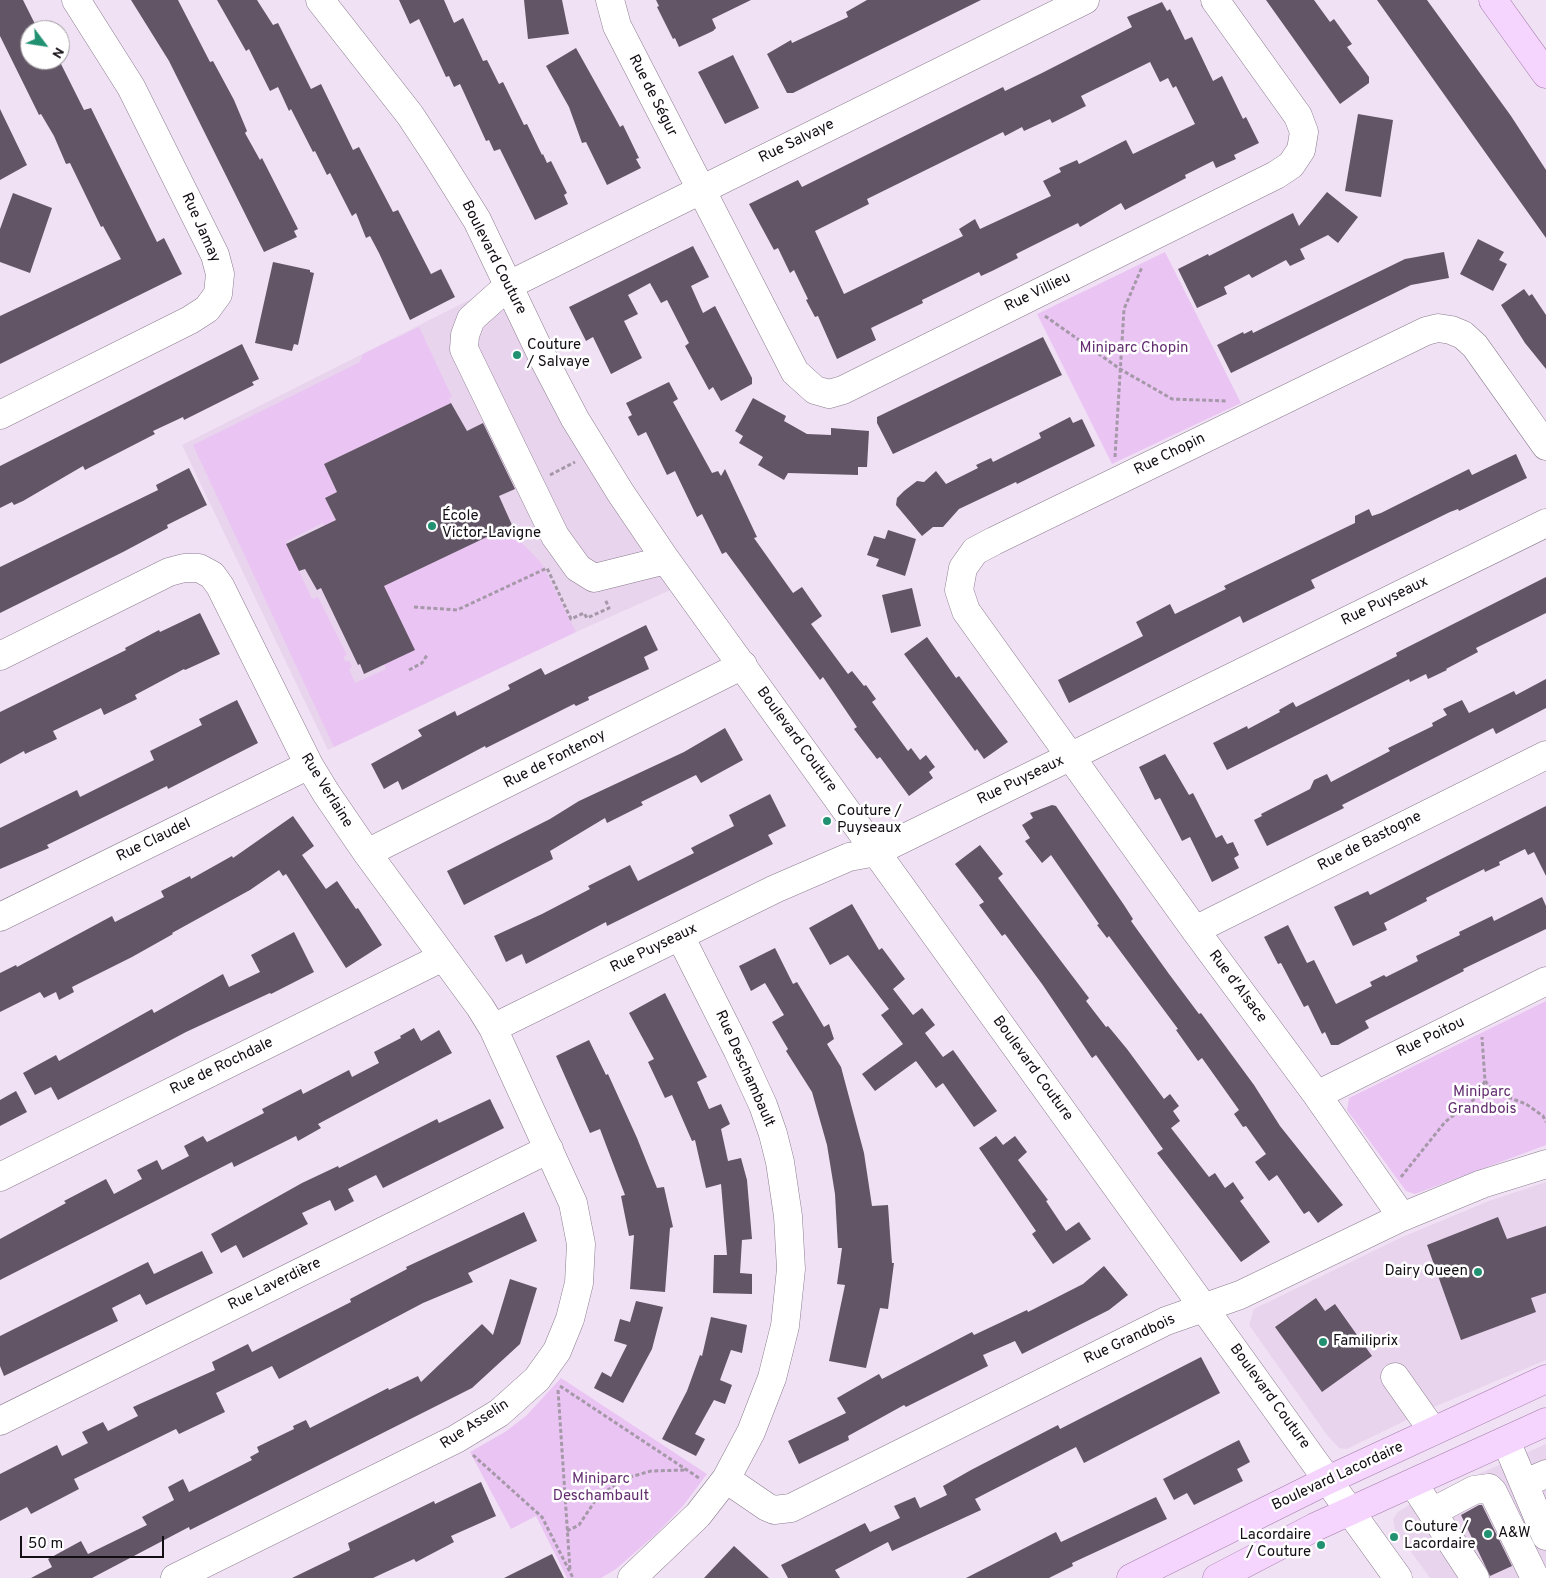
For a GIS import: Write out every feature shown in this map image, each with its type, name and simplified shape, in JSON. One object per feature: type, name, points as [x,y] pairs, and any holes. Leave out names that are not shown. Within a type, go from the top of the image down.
[{"type":"main road","points":[[1493,0],[1546,74]]},
{"type":"main road","name":"Boulevard Lacordaire","points":[[1131,1578],[1328,1480],[1546,1379]]},
{"type":"main road","points":[[1217,1578],[1315,1527],[1546,1422]]},
{"type":"street","name":"Rue Jamay","points":[[0,415],[190,320],[207,310],[218,294],[220,274],[215,255],[131,87],[76,0]]},
{"type":"street","name":"Boulevard Couture","points":[[320,0],[410,115],[477,220],[541,354],[595,451],[666,560],[1398,1578]]},
{"type":"street","name":"Rue de Ségur","points":[[610,0],[617,26],[700,190]]},
{"type":"street","name":"Rue Salvaye","points":[[666,560],[594,578],[578,568],[555,536],[464,349],[465,335],[471,319],[509,285],[1085,0]]},
{"type":"street","name":"Rue Villieu","points":[[700,190],[795,372],[815,390],[829,394],[843,390],[1276,175],[1291,165],[1301,150],[1304,132],[1298,116],[1215,0]]},
{"type":"street","name":"Rue Chopin","points":[[1071,757],[966,611],[959,590],[960,583],[963,568],[975,552],[1248,417],[1426,331],[1438,328],[1451,330],[1463,335],[1474,346],[1546,446]]},
{"type":"street","name":"Rue Puyseaux","points":[[493,1028],[775,889],[849,857],[876,852],[1546,523]]},
{"type":"street","name":"Rue Verlaine","points":[[0,656],[169,572],[184,568],[199,568],[212,575],[220,586],[309,765],[367,853],[480,1007],[493,1028]]},
{"type":"street","name":"Rue de Fontenoy","points":[[367,853],[743,665]]},
{"type":"street","name":"Rue de Bastogne","points":[[1194,930],[1546,755]]},
{"type":"street","name":"Rue d'Alsace","points":[[1071,757],[1194,930],[1317,1095],[1394,1206]]},
{"type":"street","name":"Rue Claudel","points":[[0,917],[309,765]]},
{"type":"street","name":"Rue Deschambault","points":[[632,1578],[698,1515],[715,1481],[751,1432],[774,1369],[785,1326],[791,1269],[788,1216],[780,1162],[763,1105],[680,936]]},
{"type":"street","name":"Rue de Rochdale","points":[[0,1177],[443,958]]},
{"type":"street","name":"Rue Poitou","points":[[1317,1095],[1546,981]]},
{"type":"street","name":"Rue Asselin","points":[[176,1578],[456,1439],[499,1413],[537,1379],[557,1351],[570,1319],[579,1284],[581,1244],[573,1203],[493,1028]]},
{"type":"street","name":"Rue Laverdière","points":[[0,1421],[549,1149]]},
{"type":"street","name":"Rue Grandbois","points":[[715,1481],[774,1510],[791,1508],[1166,1321],[1240,1295],[1394,1206],[1482,1184],[1546,1164]]},
{"type":"street","points":[[1395,1377],[1433,1431]]},
{"type":"street","points":[[1506,1441],[1536,1478],[1546,1536]]},
{"type":"street","points":[[1413,1483],[1475,1578]]},
{"type":"street","points":[[1432,1512],[1474,1490],[1489,1488],[1493,1492],[1535,1578]]},
{"type":"path","points":[[1113,483],[1124,309],[1157,234]]},
{"type":"path","points":[[1020,302],[1044,316],[1120,369],[1172,399],[1226,401],[1248,417]]},
{"type":"path","points":[[550,475],[595,451]]},
{"type":"path","points":[[414,607],[457,610],[547,568],[571,619],[584,613],[587,618],[609,608],[604,596]]},
{"type":"path","points":[[409,670],[422,663],[427,655]]},
{"type":"path","points":[[1394,1206],[1445,1122],[1477,1097],[1484,1082],[1480,1014]]},
{"type":"path","points":[[1484,1082],[1496,1094],[1526,1104],[1543,1116],[1546,1122]]},
{"type":"path","points":[[1477,1097],[1496,1094]]},
{"type":"path","points":[[570,1570],[558,1385],[686,1470],[715,1481]]},
{"type":"path","points":[[456,1439],[542,1517],[573,1578]]},
{"type":"path","points":[[567,1532],[579,1525],[597,1498],[623,1479],[651,1471],[686,1470]]},
{"type":"shaded area","name":"École Victor-Lavigne","points":[[509,285],[684,584],[576,632],[328,750],[182,445],[485,292]]},
{"type":"shaded area","points":[[1546,1182],[1546,1360],[1427,1410],[1347,1449],[1339,1448],[1327,1435],[1249,1325],[1254,1309],[1400,1238],[1489,1201]]},
{"type":"shaded area","points":[[1546,1444],[1546,1578],[1430,1578],[1395,1530],[1393,1519],[1398,1512],[1409,1505]]},
{"type":"green space","name":"Miniparc Chopin","points":[[1165,252],[1241,403],[1112,464],[1037,314]]},
{"type":"green space","points":[[419,327],[452,397],[449,398],[451,403],[324,464],[337,492],[325,498],[335,520],[324,526],[323,523],[287,541],[287,545],[312,599],[318,597],[347,655],[343,657],[346,662],[349,660],[352,667],[349,669],[355,683],[386,669],[384,664],[415,650],[384,586],[512,525],[520,541],[542,564],[576,632],[334,747],[193,445],[360,362],[363,354]]},
{"type":"green space","name":"Miniparc Grandbois","points":[[1546,1001],[1546,1145],[1415,1194],[1406,1191],[1347,1110],[1349,1098]]},
{"type":"green space","name":"Miniparc Deschambault","points":[[561,1378],[707,1474],[683,1506],[656,1534],[616,1569],[601,1578],[567,1578],[536,1516],[511,1529],[470,1452],[505,1432],[526,1416]]},
{"type":"building","points":[[0,0],[23,0],[33,20],[20,20],[20,70],[64,70],[84,110],[91,108],[157,242],[164,238],[182,274],[0,364],[0,316],[121,259],[103,226],[101,227],[70,163],[66,164],[54,136],[41,114],[39,115],[0,36]]},
{"type":"building","points":[[131,0],[178,0],[210,62],[213,61],[234,100],[247,131],[245,133],[260,160],[262,158],[298,229],[294,231],[297,237],[264,252],[169,61]]},
{"type":"building","points":[[217,0],[257,0],[273,25],[278,23],[311,89],[321,84],[353,150],[359,147],[393,212],[398,210],[431,274],[441,269],[455,297],[410,320],[370,236],[366,238],[356,213],[352,216],[330,173],[327,175],[291,109],[289,111],[278,87],[270,91],[249,49],[246,51]]},
{"type":"building","points":[[399,0],[444,0],[454,23],[463,18],[483,61],[487,60],[499,84],[503,82],[524,125],[527,124],[542,155],[547,163],[551,161],[567,193],[564,195],[568,204],[535,220],[500,149],[494,151],[489,140],[486,141],[460,84],[454,87],[449,76],[446,77],[419,19],[410,24]]},
{"type":"building","points":[[524,0],[562,0],[569,34],[528,39]]},
{"type":"building","points":[[656,0],[751,0],[712,19],[716,28],[713,31],[679,47],[657,7],[659,6]]},
{"type":"building","points":[[867,0],[981,0],[793,93],[787,93],[767,54],[791,40],[792,43],[848,17],[846,12]]},
{"type":"building","points":[[1266,0],[1314,0],[1330,22],[1334,19],[1352,44],[1347,47],[1369,77],[1369,83],[1340,104]]},
{"type":"building","points":[[1377,0],[1427,0],[1511,116],[1546,170],[1546,238]]},
{"type":"building","points":[[1162,2],[1167,11],[1170,9],[1185,40],[1192,37],[1213,81],[1222,76],[1243,119],[1246,117],[1259,143],[1234,155],[1236,159],[1216,168],[1213,161],[1185,175],[1186,178],[1125,210],[1121,203],[1080,227],[1078,223],[1016,254],[1018,258],[992,271],[981,276],[979,272],[922,300],[923,303],[871,328],[876,340],[837,359],[818,316],[815,317],[806,300],[808,299],[794,270],[790,273],[778,248],[774,250],[749,204],[798,180],[802,187],[1003,87],[1005,91],[1042,73],[1132,27],[1127,17]],"holes":[[[1150,62],[1160,82],[1168,78],[1173,88],[1176,86],[1195,124],[1133,154],[1126,140],[1079,164],[1077,160],[1059,168],[1061,172],[1043,181],[1051,196],[980,229],[975,219],[959,229],[963,236],[844,294],[815,231],[869,204],[867,199],[1003,132],[1005,136],[1022,127],[1024,131],[1050,119],[1052,123],[1086,106],[1081,96]]]},
{"type":"building","points":[[576,48],[620,127],[623,125],[639,158],[636,159],[641,168],[607,185],[586,142],[582,143],[569,107],[546,66]]},
{"type":"building","points":[[733,55],[759,108],[725,124],[698,72]]},
{"type":"building","points":[[0,109],[27,165],[0,180]]},
{"type":"building","points":[[1358,114],[1393,120],[1381,197],[1345,191]]},
{"type":"building","points":[[1327,192],[1358,217],[1338,243],[1328,235],[1300,249],[1305,259],[1290,266],[1286,260],[1252,278],[1249,274],[1224,287],[1227,294],[1197,308],[1178,269],[1208,254],[1209,256],[1293,213],[1299,226]]},
{"type":"building","points":[[13,193],[52,208],[30,273],[0,262],[0,229]]},
{"type":"building","points":[[1478,239],[1504,252],[1499,260],[1507,264],[1493,291],[1460,274]]},
{"type":"building","points":[[693,246],[709,277],[691,286],[703,313],[715,306],[752,378],[752,384],[721,401],[713,387],[709,390],[685,346],[689,343],[667,300],[661,303],[650,283],[628,295],[638,314],[624,321],[642,358],[611,374],[593,337],[586,341],[569,307]]},
{"type":"building","points":[[1444,252],[1449,278],[1411,285],[1231,373],[1217,345],[1243,332],[1244,334],[1252,330],[1253,333],[1405,259]]},
{"type":"building","points":[[273,262],[310,270],[310,272],[314,273],[298,345],[294,344],[292,351],[255,343]]},
{"type":"building","points":[[1524,289],[1529,296],[1532,294],[1546,315],[1546,369],[1525,343],[1501,305]]},
{"type":"building","points":[[1043,337],[1062,375],[893,454],[877,423],[877,417]]},
{"type":"building","points":[[242,344],[259,379],[252,382],[254,385],[184,420],[183,417],[153,431],[155,434],[85,470],[83,466],[23,501],[14,505],[12,502],[0,508],[0,466]]},
{"type":"building","points":[[669,382],[678,399],[673,402],[712,473],[718,471],[721,476],[725,469],[757,537],[754,538],[793,593],[802,587],[822,616],[811,624],[848,674],[852,671],[864,686],[866,685],[876,699],[872,702],[908,751],[911,748],[920,760],[926,755],[935,767],[929,772],[933,778],[909,796],[880,757],[877,759],[854,729],[857,727],[823,677],[820,680],[726,552],[722,554],[702,514],[697,517],[675,471],[667,475],[646,432],[638,436],[628,417],[632,415],[626,403]]},
{"type":"building","points":[[753,398],[786,416],[784,421],[807,434],[831,435],[831,428],[869,431],[867,467],[858,467],[858,475],[788,473],[784,480],[758,465],[763,457],[739,443],[743,436],[735,431]]},
{"type":"building","points":[[451,403],[467,431],[483,423],[515,489],[499,496],[512,525],[384,586],[415,650],[364,674],[321,588],[317,590],[305,569],[299,571],[286,544],[336,520],[325,498],[337,492],[324,464]]},
{"type":"building","points":[[1070,417],[1073,423],[1082,419],[1095,446],[1017,484],[1016,482],[959,509],[943,527],[933,527],[922,536],[896,505],[897,498],[904,491],[917,481],[924,482],[936,471],[946,484],[978,468],[976,465],[991,458],[993,462],[1041,438],[1039,433]]},
{"type":"building","points":[[1516,454],[1527,478],[1459,511],[1458,509],[1450,512],[1311,580],[1315,588],[1243,623],[1240,616],[1069,703],[1058,680],[1143,636],[1136,622],[1170,604],[1175,614],[1226,589],[1224,586],[1355,523],[1355,516],[1369,509],[1372,516],[1381,513],[1469,469],[1472,475]]},
{"type":"building","points":[[189,468],[207,505],[167,525],[168,528],[123,552],[0,613],[0,567],[158,490],[156,485]]},
{"type":"building","points":[[888,530],[916,539],[905,576],[876,566],[879,559],[867,555],[874,536],[885,539]]},
{"type":"building","points":[[1546,577],[1546,613],[1476,648],[1478,652],[1447,670],[1428,679],[1426,674],[1410,682],[1409,679],[1227,770],[1213,743],[1247,726],[1248,729],[1280,712],[1279,710],[1293,702],[1296,707],[1397,656],[1396,653]]},
{"type":"building","points":[[912,588],[921,626],[891,633],[882,595]]},
{"type":"building","points":[[200,613],[220,654],[184,669],[135,695],[137,699],[104,715],[101,708],[53,731],[57,739],[25,754],[24,751],[0,764],[0,712],[126,650],[125,648],[159,630],[160,632]]},
{"type":"building","points":[[646,625],[658,650],[644,657],[649,669],[588,697],[589,700],[576,706],[574,704],[486,748],[485,746],[402,790],[398,781],[384,789],[371,764],[422,736],[418,730],[455,711],[457,716],[510,689],[508,685],[541,668],[545,675]]},
{"type":"building","points":[[927,637],[956,678],[959,676],[1008,742],[984,759],[977,749],[975,751],[904,654]]},
{"type":"building","points":[[1546,679],[1546,708],[1496,734],[1493,728],[1342,805],[1344,808],[1267,846],[1254,820],[1262,816],[1261,814],[1310,789],[1314,780],[1327,774],[1331,782],[1390,751],[1388,748],[1433,726],[1432,723],[1447,715],[1443,709],[1462,700],[1469,713],[1514,691],[1516,695]]},
{"type":"building","points":[[237,700],[258,743],[168,789],[167,786],[47,845],[49,848],[0,869],[0,828],[77,790],[80,797],[154,760],[150,751],[202,725],[199,719]]},
{"type":"building","points":[[725,728],[743,760],[701,783],[696,775],[641,802],[643,805],[607,823],[605,818],[550,851],[553,859],[464,905],[447,871],[550,819],[579,801],[684,752]]},
{"type":"building","points":[[1165,754],[1189,795],[1193,793],[1216,838],[1222,835],[1227,844],[1233,842],[1239,855],[1234,858],[1239,868],[1212,882],[1190,837],[1182,841],[1160,798],[1155,800],[1139,767]]},
{"type":"building","points":[[770,794],[786,826],[768,835],[773,844],[607,926],[606,922],[526,964],[522,954],[506,962],[494,936],[590,889],[588,886],[630,865],[638,881],[694,853],[691,848],[734,826],[729,815]]},
{"type":"building","points":[[1052,805],[1056,806],[1124,905],[1133,919],[1131,921],[1169,974],[1199,1014],[1201,1013],[1254,1085],[1280,1126],[1343,1205],[1318,1223],[1309,1211],[1304,1214],[1277,1175],[1269,1181],[1255,1162],[1266,1154],[1246,1126],[1243,1127],[1234,1114],[1239,1110],[1202,1058],[1198,1061],[1176,1030],[1178,1029],[1109,936],[1107,938],[1097,925],[1099,924],[1051,855],[1042,863],[1025,841],[1030,838],[1022,825],[1033,818],[1030,813]]},
{"type":"building","points":[[1546,806],[1546,876],[1534,852],[1528,855],[1525,849],[1499,862],[1500,865],[1485,872],[1484,869],[1426,898],[1427,901],[1384,923],[1387,930],[1353,946],[1334,907],[1368,891],[1370,895]]},
{"type":"building","points":[[293,816],[314,846],[302,855],[326,889],[337,881],[356,909],[358,908],[382,945],[346,968],[286,874],[283,876],[279,870],[250,890],[173,934],[72,987],[74,992],[59,1000],[56,992],[44,998],[40,992],[0,1012],[0,973],[16,965],[17,967],[112,916],[115,922],[164,897],[161,891],[190,876],[191,879],[232,856],[233,858]]},
{"type":"building","points":[[980,845],[1003,874],[998,878],[1089,998],[1086,1001],[1106,1027],[1108,1026],[1127,1049],[1164,1099],[1170,1094],[1179,1106],[1173,1111],[1180,1121],[1171,1128],[1209,1177],[1215,1173],[1225,1188],[1233,1182],[1244,1198],[1240,1201],[1270,1242],[1241,1262],[1157,1153],[1163,1149],[1096,1055],[1092,1058],[1042,984],[1005,934],[1002,936],[979,905],[984,902],[955,864]]},
{"type":"building","points":[[1542,897],[1546,906],[1546,929],[1463,969],[1464,971],[1365,1021],[1369,1028],[1338,1045],[1331,1045],[1325,1032],[1322,1034],[1308,1005],[1304,1007],[1281,963],[1278,964],[1264,937],[1288,925],[1307,963],[1314,960],[1336,1004],[1372,986],[1370,982],[1384,975],[1386,977],[1418,961],[1416,956],[1460,935],[1459,932],[1492,916],[1494,921]]},
{"type":"building","points":[[852,904],[879,950],[882,948],[905,979],[893,989],[913,1015],[922,1008],[935,1025],[925,1033],[943,1057],[953,1050],[997,1111],[974,1127],[943,1083],[936,1088],[916,1061],[875,1091],[862,1074],[903,1044],[881,1015],[889,1009],[848,955],[830,965],[809,928]]},
{"type":"building","points":[[294,932],[314,972],[271,994],[186,1032],[58,1100],[51,1087],[35,1095],[23,1073],[56,1055],[59,1061],[152,1009],[154,1013],[223,974],[229,987],[260,972],[251,955]]},
{"type":"building","points":[[775,948],[793,984],[797,982],[824,1027],[829,1024],[834,1039],[827,1044],[841,1067],[864,1153],[872,1206],[888,1205],[892,1263],[894,1263],[888,1309],[880,1308],[866,1368],[829,1361],[845,1285],[837,1284],[842,1248],[838,1248],[835,1194],[827,1145],[812,1092],[786,1051],[788,1049],[772,1022],[784,1015],[765,983],[751,991],[739,966]]},
{"type":"building","points":[[665,993],[707,1077],[697,1082],[709,1109],[721,1104],[730,1124],[721,1129],[728,1161],[741,1158],[747,1180],[752,1239],[742,1240],[740,1273],[752,1274],[752,1294],[713,1293],[714,1255],[727,1255],[721,1184],[706,1188],[695,1140],[692,1141],[672,1095],[665,1098],[648,1062],[654,1059],[629,1013]]},
{"type":"building","points":[[414,1028],[421,1041],[439,1030],[452,1053],[318,1124],[321,1128],[298,1141],[296,1136],[234,1167],[232,1162],[0,1280],[0,1239],[66,1203],[64,1201],[106,1179],[114,1194],[142,1179],[137,1170],[157,1160],[162,1170],[189,1156],[184,1146],[203,1136],[207,1142],[264,1113],[262,1109],[301,1089],[303,1094],[349,1070],[352,1077],[379,1063],[374,1052],[401,1038],[400,1036]]},
{"type":"building","points":[[589,1040],[606,1075],[608,1074],[657,1188],[664,1187],[673,1227],[670,1228],[665,1292],[630,1289],[634,1235],[629,1236],[621,1196],[625,1195],[600,1129],[590,1133],[556,1056]]},
{"type":"building","points":[[16,1091],[27,1112],[0,1126],[0,1100]]},
{"type":"building","points":[[490,1099],[504,1128],[383,1188],[376,1175],[348,1189],[354,1201],[335,1211],[330,1200],[302,1213],[308,1224],[243,1258],[236,1245],[221,1253],[211,1234],[302,1183],[338,1166],[339,1168],[437,1119],[439,1123]]},
{"type":"building","points":[[996,1136],[1003,1145],[1015,1136],[1027,1152],[1018,1160],[1048,1200],[1046,1201],[1066,1231],[1079,1222],[1091,1239],[1053,1264],[1032,1234],[1036,1231],[979,1148]]},
{"type":"building","points":[[524,1212],[537,1241],[468,1273],[473,1282],[423,1303],[279,1379],[272,1366],[216,1393],[225,1412],[179,1434],[176,1429],[74,1479],[79,1489],[31,1514],[27,1507],[0,1521],[0,1474],[57,1445],[62,1456],[88,1443],[82,1432],[103,1422],[108,1431],[138,1416],[133,1407],[215,1370],[212,1362],[248,1344],[252,1352],[351,1302],[350,1299],[407,1269],[406,1267]]},
{"type":"building","name":"Dairy Queen","points":[[1498,1217],[1507,1239],[1546,1226],[1546,1293],[1531,1298],[1536,1312],[1461,1340],[1427,1245]]},
{"type":"building","points":[[202,1251],[213,1273],[146,1305],[140,1294],[112,1308],[118,1321],[4,1376],[0,1366],[0,1336],[148,1262],[154,1274]]},
{"type":"building","points":[[1104,1266],[1128,1295],[1109,1310],[1022,1354],[1015,1341],[983,1355],[988,1366],[906,1407],[904,1405],[848,1436],[849,1440],[799,1464],[788,1441],[846,1413],[837,1398],[879,1374],[882,1379],[972,1332],[974,1335],[1027,1310],[1028,1312],[1083,1284]]},
{"type":"building","points":[[510,1279],[537,1288],[520,1344],[472,1388],[190,1530],[189,1527],[92,1578],[31,1578],[52,1567],[48,1559],[81,1541],[88,1554],[147,1525],[142,1517],[174,1500],[168,1487],[183,1479],[189,1492],[252,1460],[250,1457],[259,1452],[257,1447],[294,1429],[293,1426],[306,1420],[310,1428],[388,1388],[389,1390],[418,1376],[421,1382],[482,1324],[493,1335]]},
{"type":"building","name":"Familiprix","points":[[1316,1298],[1325,1311],[1335,1304],[1372,1356],[1322,1392],[1275,1327]]},
{"type":"building","points":[[636,1301],[663,1307],[652,1349],[623,1403],[594,1388],[602,1372],[611,1377],[627,1345],[614,1341],[620,1319],[630,1322]]},
{"type":"building","points":[[711,1317],[747,1325],[742,1353],[731,1350],[720,1380],[732,1385],[725,1404],[714,1400],[695,1434],[705,1439],[696,1456],[662,1439],[687,1391],[700,1355],[702,1356]]},
{"type":"building","points":[[1201,1357],[1220,1393],[1084,1463],[1076,1447],[975,1499],[981,1510],[892,1551],[888,1542],[835,1570],[840,1578],[788,1578],[781,1565],[865,1523],[870,1532],[900,1518],[894,1506],[915,1497],[920,1508],[947,1495],[943,1486],[971,1470],[1058,1425],[1060,1429]]},
{"type":"building","points":[[1239,1440],[1250,1462],[1237,1469],[1243,1481],[1194,1505],[1187,1493],[1174,1500],[1163,1479]]},
{"type":"building","points":[[481,1482],[496,1516],[451,1536],[454,1542],[416,1562],[414,1559],[373,1578],[292,1578],[350,1550],[348,1543],[434,1501],[435,1504]]},
{"type":"building","points":[[1156,1497],[1167,1519],[1072,1563],[1073,1566],[1049,1578],[966,1578],[1056,1532],[1061,1542]]},
{"type":"building","name":"A&W","points":[[1482,1505],[1512,1566],[1490,1576],[1461,1515]]},
{"type":"building","points":[[734,1546],[769,1578],[704,1578]]},
{"type":"building","points":[[552,1554],[564,1578],[504,1578]]},
{"type":"place","name":"Couture / Salvaye","points":[[517,355]]},
{"type":"place","name":"École Victor-Lavigne","points":[[432,526]]},
{"type":"place","name":"Couture / Puyseaux","points":[[827,821]]},
{"type":"place","name":"Dairy Queen","points":[[1478,1272]]},
{"type":"place","name":"Familiprix","points":[[1323,1342]]},
{"type":"place","name":"A&W","points":[[1488,1534]]},
{"type":"place","name":"Couture / Lacordaire","points":[[1394,1537]]},
{"type":"place","name":"Lacordaire / Couture","points":[[1321,1545]]}]
